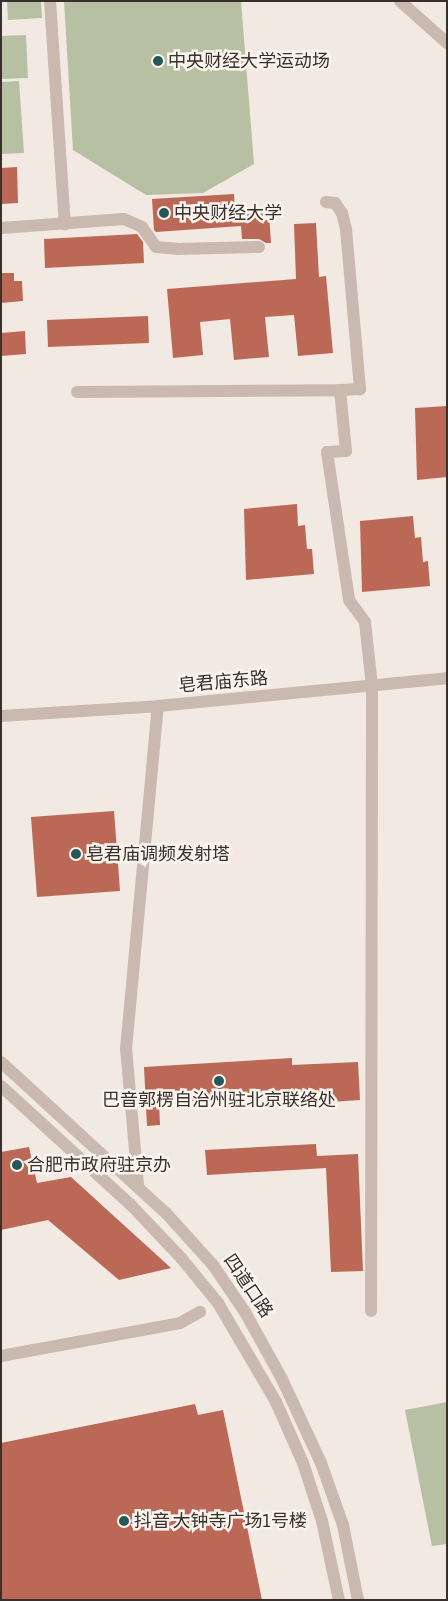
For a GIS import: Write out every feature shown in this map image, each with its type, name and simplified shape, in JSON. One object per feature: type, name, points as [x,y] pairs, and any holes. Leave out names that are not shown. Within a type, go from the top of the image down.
[{"type":"street","points":[[50,1],[65,224]]},
{"type":"street","points":[[400,1],[447,43]]},
{"type":"street","points":[[77,392],[360,389],[346,229],[342,213],[335,203],[326,202]]},
{"type":"street","points":[[1,228],[124,219],[142,227],[156,247],[177,250],[259,247]]},
{"type":"street","points":[[340,390],[346,451],[327,452],[349,600],[365,622],[372,686],[371,1311]]},
{"type":"street","name":"皂君庙东路","points":[[1,716],[158,706],[447,678]]},
{"type":"street","points":[[138,1185],[126,1049],[158,706]]},
{"type":"street","name":"四道口路","points":[[1,1062],[138,1185],[195,1243],[213,1265],[260,1337],[313,1446],[331,1489],[344,1532],[358,1600]]},
{"type":"street","name":"四道口路","points":[[1,1086],[135,1209],[218,1303],[276,1402],[304,1463],[322,1522],[338,1600]]},
{"type":"street","points":[[1,1356],[180,1323],[200,1312]]},
{"type":"green space","points":[[7,1],[41,1],[42,18],[8,20]]},
{"type":"green space","points":[[64,1],[241,1],[254,164],[203,193],[146,195],[73,150]]},
{"type":"green space","points":[[26,35],[28,78],[1,79],[1,36]]},
{"type":"green space","points":[[19,81],[24,153],[1,154],[1,82]]},
{"type":"green space","points":[[447,1402],[447,1544],[432,1546],[405,1410]]},
{"type":"building","points":[[17,167],[18,203],[1,204],[1,168]]},
{"type":"building","points":[[234,194],[235,215],[269,213],[271,243],[266,243],[259,239],[242,239],[241,226],[156,232],[154,230],[152,199]]},
{"type":"building","points":[[316,223],[319,277],[326,276],[333,353],[298,356],[294,315],[265,317],[269,357],[234,360],[230,319],[200,322],[203,355],[173,358],[167,289],[296,279],[294,224]]},
{"type":"building","points":[[137,234],[143,242],[144,263],[45,268],[44,239]]},
{"type":"building","points":[[1,273],[14,273],[14,281],[22,281],[23,301],[1,303]]},
{"type":"building","points":[[148,316],[149,343],[48,347],[47,320]]},
{"type":"building","points":[[25,331],[26,354],[1,356],[1,333]]},
{"type":"building","points":[[447,406],[447,477],[417,480],[415,408]]},
{"type":"building","points":[[297,504],[298,526],[305,525],[307,549],[312,549],[314,574],[246,580],[244,509]]},
{"type":"building","points":[[413,516],[415,538],[421,537],[423,562],[428,561],[430,586],[362,592],[360,521]]},
{"type":"building","name":"皂君庙调频发射塔","points":[[114,811],[120,891],[37,897],[31,817]]},
{"type":"building","name":"巴音郭楞自治州驻北京联络处","points":[[292,1058],[292,1065],[358,1062],[360,1100],[299,1104],[299,1094],[159,1103],[160,1125],[147,1126],[144,1067]]},
{"type":"building","points":[[316,1144],[317,1156],[358,1154],[363,1271],[331,1272],[326,1168],[207,1175],[205,1150]]},
{"type":"building","points":[[29,1147],[37,1183],[71,1177],[171,1268],[119,1280],[48,1220],[1,1230],[1,1152]]},
{"type":"building","name":"抖音 大钟寺广场1号楼","points":[[195,1404],[198,1415],[223,1410],[262,1600],[1,1600],[1,1443]]},
{"type":"place","name":"中央财经大学运动场","points":[[158,61]]},
{"type":"place","name":"中央财经大学","points":[[164,213]]},
{"type":"place","name":"皂君庙调频发射塔","points":[[76,854]]},
{"type":"place","name":"巴音郭楞自治州驻北京联络处","points":[[219,1081]]},
{"type":"place","name":"合肥市政府驻京办","points":[[17,1165]]},
{"type":"place","name":"抖音 大钟寺广场1号楼","points":[[124,1521]]}]
